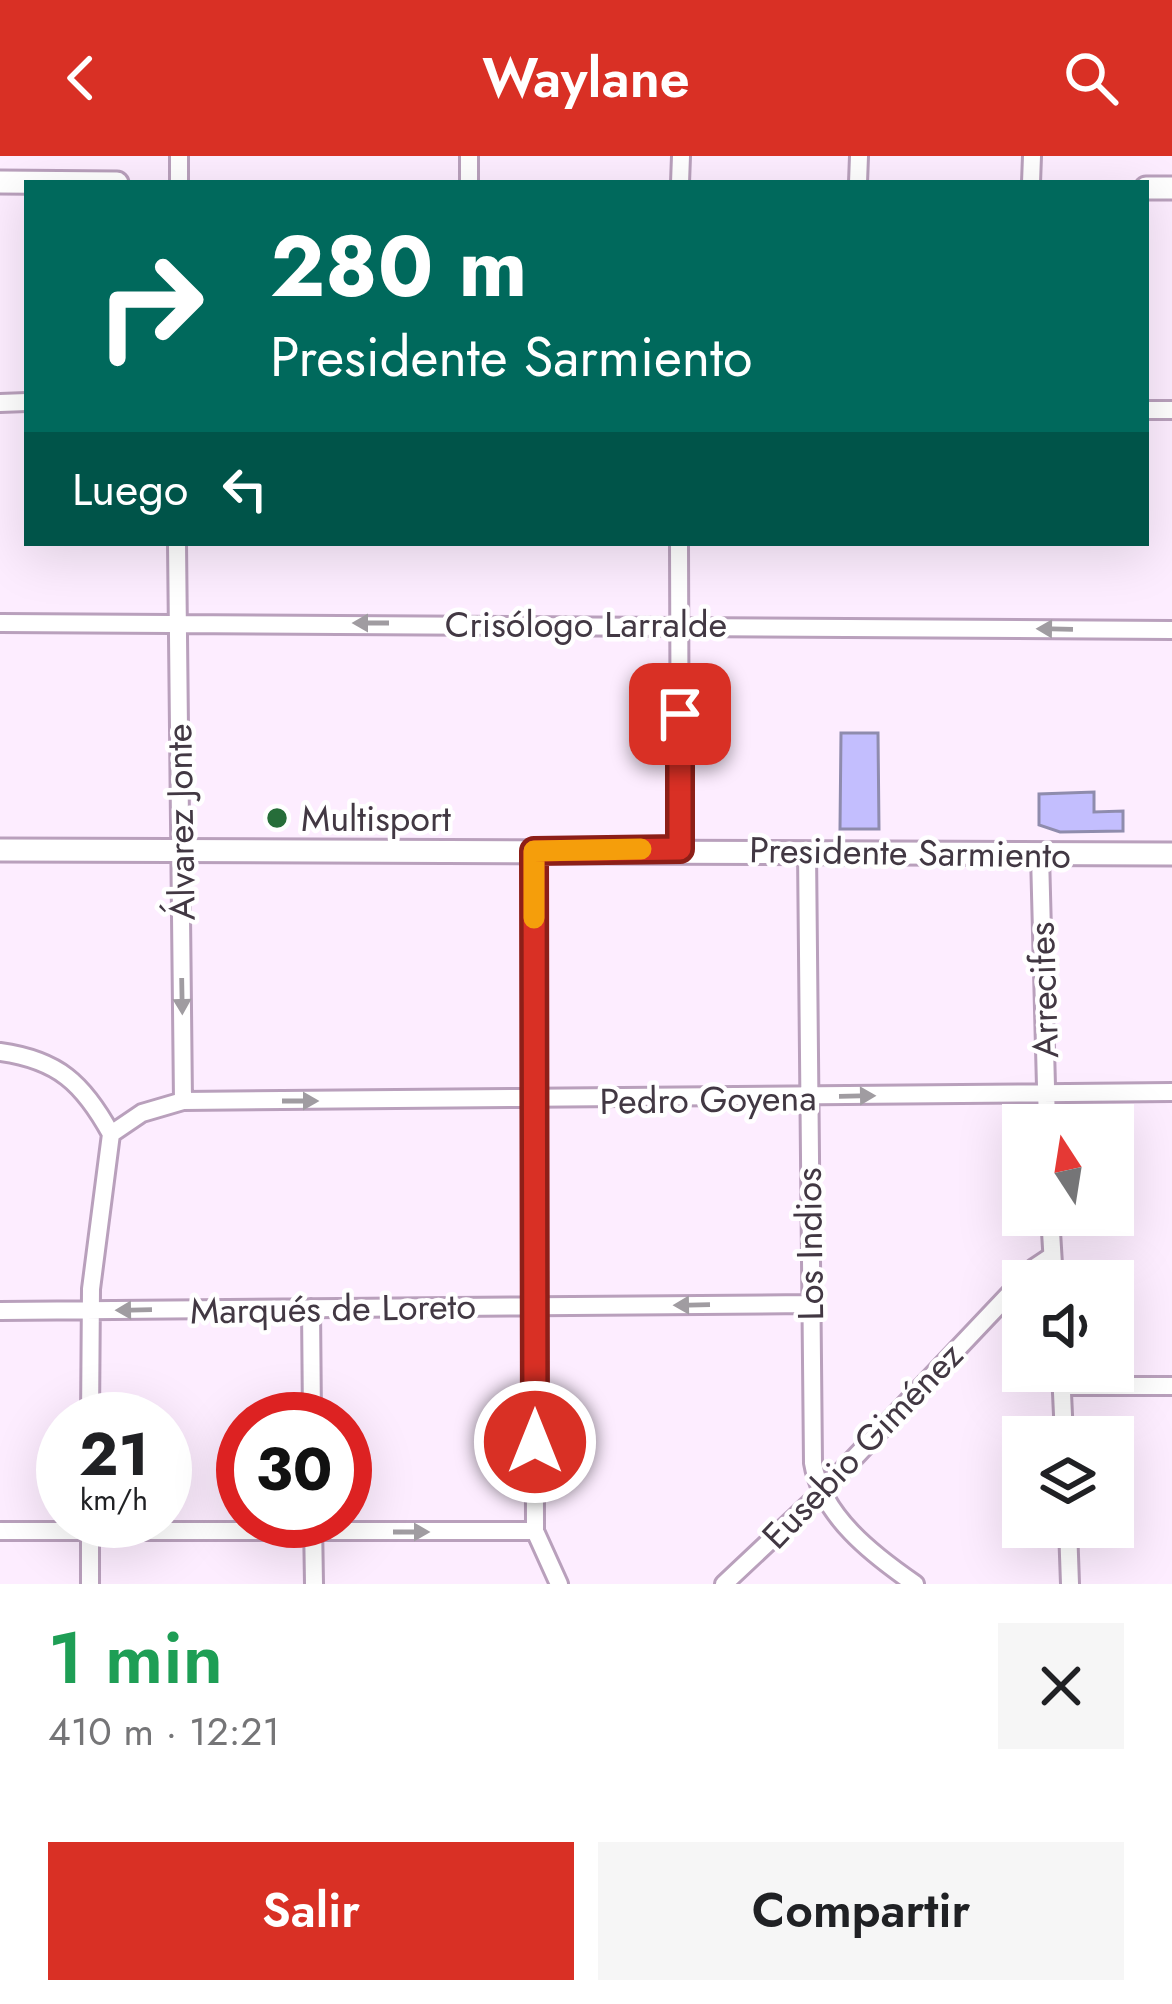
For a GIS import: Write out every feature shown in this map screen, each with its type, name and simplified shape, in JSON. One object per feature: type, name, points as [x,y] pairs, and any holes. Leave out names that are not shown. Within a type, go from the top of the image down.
[{"type":"main road","name":"Presidente Sarmiento","points":[[0,850],[1172,854]]},
{"type":"street","name":"Álvarez Jonte","points":[[177,546],[182,1101]]},
{"type":"street","points":[[679,546],[680,849]]},
{"type":"street","name":"Crisólogo Larralde","points":[[0,623],[1172,630]]},
{"type":"street","points":[[534,851],[535,1532],[559,1584]]},
{"type":"street","name":"Los Indios","points":[[807,851],[809,1304],[813,1463],[822,1492]]},
{"type":"street","name":"Arrecifes","points":[[1040,855],[1046,1104]]},
{"type":"street","points":[[0,1052],[62,1069],[111,1134],[89,1311],[90,1392]]},
{"type":"street","name":"Pedro Goyena","points":[[111,1134],[142,1113],[182,1101],[533,1102],[1172,1092]]},
{"type":"street","points":[[1052,1236],[1052,1260]]},
{"type":"street","name":"Eusebio Giménez","points":[[724,1584],[822,1492],[1034,1268],[1052,1256]]},
{"type":"street","name":"Marqués de Loreto","points":[[0,1311],[809,1304]]},
{"type":"street","points":[[311,1308],[312,1392]]},
{"type":"street","points":[[1134,1383],[1172,1386]]},
{"type":"street","points":[[822,1492],[864,1545],[915,1584]]},
{"type":"street","points":[[372,1528],[535,1532]]},
{"type":"street","points":[[0,1531],[36,1529]]},
{"type":"street","points":[[90,1548],[90,1584]]},
{"type":"street","points":[[313,1548],[314,1584]]},
{"type":"street","points":[[1069,1548],[1070,1584]]},
{"type":"building","points":[[841,733],[878,733],[879,829],[840,829]]},
{"type":"building","points":[[1094,792],[1094,812],[1123,811],[1123,831],[1060,832],[1039,825],[1039,794]]},
{"type":"slow traffic","points":[[534,918],[534,851],[641,849]]},
{"type":"place","name":"Multisport","points":[[277,818]]},
{"type":"route","points":[[535,1442],[534,851],[680,849],[680,714]]}]
